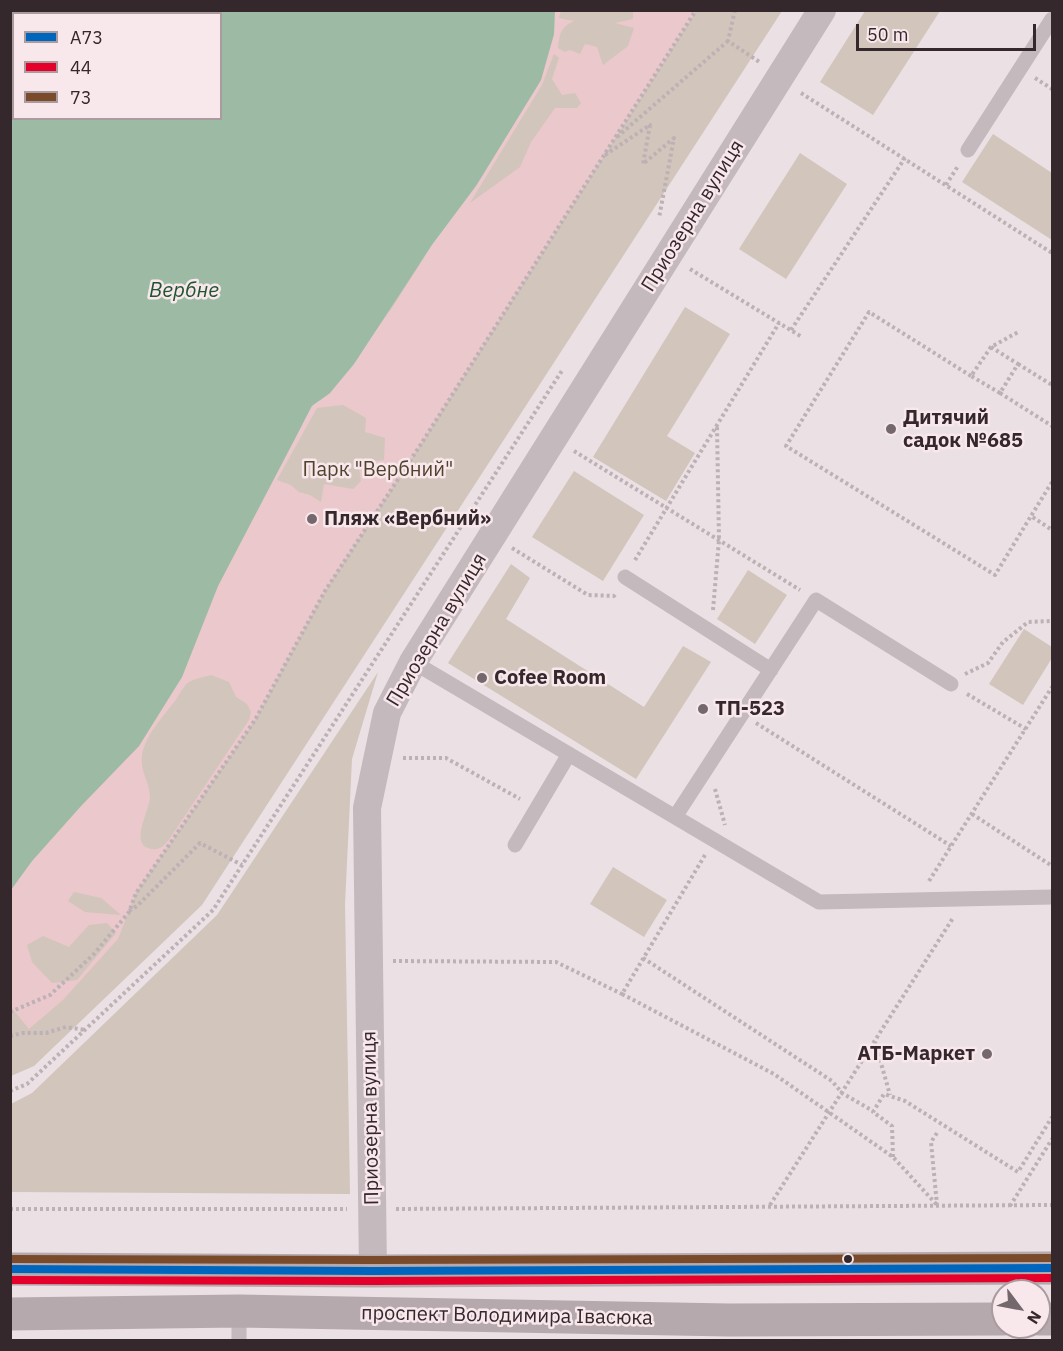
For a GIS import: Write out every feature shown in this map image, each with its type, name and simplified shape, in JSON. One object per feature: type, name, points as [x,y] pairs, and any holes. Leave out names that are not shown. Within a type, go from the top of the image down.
[{"type":"main road","points":[[10,1269],[373,1271],[1053,1268]]},
{"type":"main road","points":[[728,1269],[730,1325]]},
{"type":"main road","name":"проспект Володимира Івасюка","points":[[10,1314],[239,1326],[730,1325],[991,1319]]},
{"type":"street","name":"Приозерна вулиця","points":[[373,1271],[367,808],[387,712],[413,662],[822,10]]},
{"type":"lane","points":[[968,150],[1053,19]]},
{"type":"lane","points":[[625,577],[771,670]]},
{"type":"lane","points":[[675,817],[816,600],[948,682]]},
{"type":"lane","points":[[413,662],[819,902],[1053,897]]},
{"type":"lane","points":[[515,845],[568,754]]},
{"type":"path","points":[[129,912],[136,893],[255,720],[325,591],[422,444],[696,10]]},
{"type":"path","points":[[613,140],[728,41],[735,10]]},
{"type":"path","points":[[728,41],[761,63]]},
{"type":"path","points":[[755,73],[767,54]]},
{"type":"path","points":[[795,89],[1053,253]]},
{"type":"path","points":[[602,157],[650,125],[643,164],[674,138],[659,221],[665,211]]},
{"type":"path","points":[[790,330],[905,158]]},
{"type":"path","points":[[683,264],[802,337]]},
{"type":"path","points":[[1053,426],[869,312],[786,446],[995,575],[1053,482]]},
{"type":"path","points":[[506,544],[588,595],[614,596],[779,323]]},
{"type":"path","points":[[971,376],[991,347],[1020,331]]},
{"type":"path","points":[[991,347],[1053,385]]},
{"type":"path","points":[[10,1091],[27,1084],[213,910],[568,362]]},
{"type":"path","points":[[1000,393],[1018,364]]},
{"type":"path","points":[[711,632],[719,540],[717,425]]},
{"type":"path","points":[[567,447],[816,600]]},
{"type":"path","points":[[1031,516],[1053,530]]},
{"type":"path","points":[[948,682],[988,663],[1003,642],[1028,622],[1053,621]]},
{"type":"path","points":[[948,682],[1026,729]]},
{"type":"path","points":[[917,900],[1053,687]]},
{"type":"path","points":[[742,714],[951,846]]},
{"type":"path","points":[[399,758],[446,758],[536,808]]},
{"type":"path","points":[[708,766],[733,851]]},
{"type":"path","points":[[972,814],[1053,866]]},
{"type":"path","points":[[622,994],[714,840]]},
{"type":"path","points":[[10,1012],[50,995],[94,954],[129,912],[200,843],[242,865]]},
{"type":"path","points":[[770,1206],[965,899]]},
{"type":"path","points":[[643,958],[832,1082],[842,1093],[873,1111],[892,1126],[893,1157]]},
{"type":"path","points":[[390,961],[556,962],[774,1074],[893,1157],[938,1205]]},
{"type":"path","points":[[10,1036],[23,1033],[46,1033],[66,1027],[85,1030]]},
{"type":"path","points":[[874,1041],[890,1096]]},
{"type":"path","points":[[873,1111],[884,1094],[905,1101],[1018,1172],[1053,1117]]},
{"type":"path","points":[[937,1133],[931,1142],[938,1205]]},
{"type":"path","points":[[1010,1206],[1053,1139]]},
{"type":"path","points":[[10,1209],[1053,1205]]},
{"type":"green space","name":"Парк \"Вербний\"","points":[[555,11],[782,11],[202,905],[34,1066],[11,1076],[10,890],[301,426],[476,186],[554,34]]},
{"type":"green space","points":[[865,11],[940,11],[873,115],[820,82]]},
{"type":"green space","points":[[993,134],[1052,173],[1052,240],[962,182]]},
{"type":"green space","points":[[800,153],[847,184],[786,279],[739,249]]},
{"type":"green space","points":[[685,307],[730,334],[667,436],[695,453],[666,501],[593,457]]},
{"type":"green space","points":[[574,471],[644,515],[603,581],[532,537]]},
{"type":"green space","points":[[511,564],[530,578],[506,619],[644,707],[683,646],[711,662],[636,779],[448,663]]},
{"type":"green space","points":[[748,570],[787,595],[755,644],[717,619]]},
{"type":"green space","points":[[1024,629],[1052,647],[1052,658],[1023,705],[989,684]]},
{"type":"green space","points":[[378,672],[352,759],[345,904],[350,1194],[11,1192],[11,1104],[32,1093],[217,915]]},
{"type":"green space","points":[[613,867],[667,900],[644,937],[590,904]]},
{"type":"sand","name":"Пляж «Вербний»","points":[[555,11],[561,11],[559,18],[574,21],[562,32],[558,48],[565,52],[570,50],[580,54],[585,44],[597,47],[603,65],[628,46],[634,28],[615,23],[633,19],[633,11],[696,11],[325,591],[255,720],[136,893],[118,939],[63,1000],[29,1029],[11,1007],[10,890],[32,861],[81,806],[139,746],[182,677],[218,586],[312,406],[330,393],[392,308],[432,245],[476,186],[541,80],[554,34]],"holes":[[[554,54],[559,58],[552,79],[562,95],[575,93],[581,103],[577,108],[555,108],[531,142],[520,167],[470,203],[542,85]],[[343,405],[366,418],[365,432],[385,438],[384,460],[358,463],[361,481],[353,489],[324,484],[321,502],[277,480],[317,408]],[[211,675],[229,682],[236,697],[247,704],[251,712],[249,720],[168,841],[160,848],[152,849],[145,846],[141,835],[150,797],[142,767],[142,756],[155,727],[191,681]],[[74,892],[101,898],[121,915],[85,912],[68,901]],[[107,923],[116,933],[77,980],[52,983],[32,962],[27,945],[43,936],[69,947],[89,925]]]},
{"type":"water","name":"Вербне","points":[[11,10],[555,11],[554,34],[541,80],[476,186],[432,245],[354,364],[330,393],[312,406],[218,586],[182,677],[139,746],[32,861],[11,890]]},
{"type":"transit line","name":"73","points":[[10,1259],[1052,1258]]},
{"type":"transit line","name":"А73","points":[[10,1269],[373,1271],[1052,1268]]},
{"type":"transit line","name":"44","points":[[10,1280],[1052,1278]]},
{"type":"place","name":"Дитячий садок №685","points":[[891,429]]},
{"type":"place","name":"Пляж «Вербний»","points":[[312,519]]},
{"type":"place","name":"Cofee Room","points":[[482,678]]},
{"type":"place","name":"ТП-523","points":[[703,709]]},
{"type":"place","name":"АТБ-Маркет","points":[[987,1054]]}]
